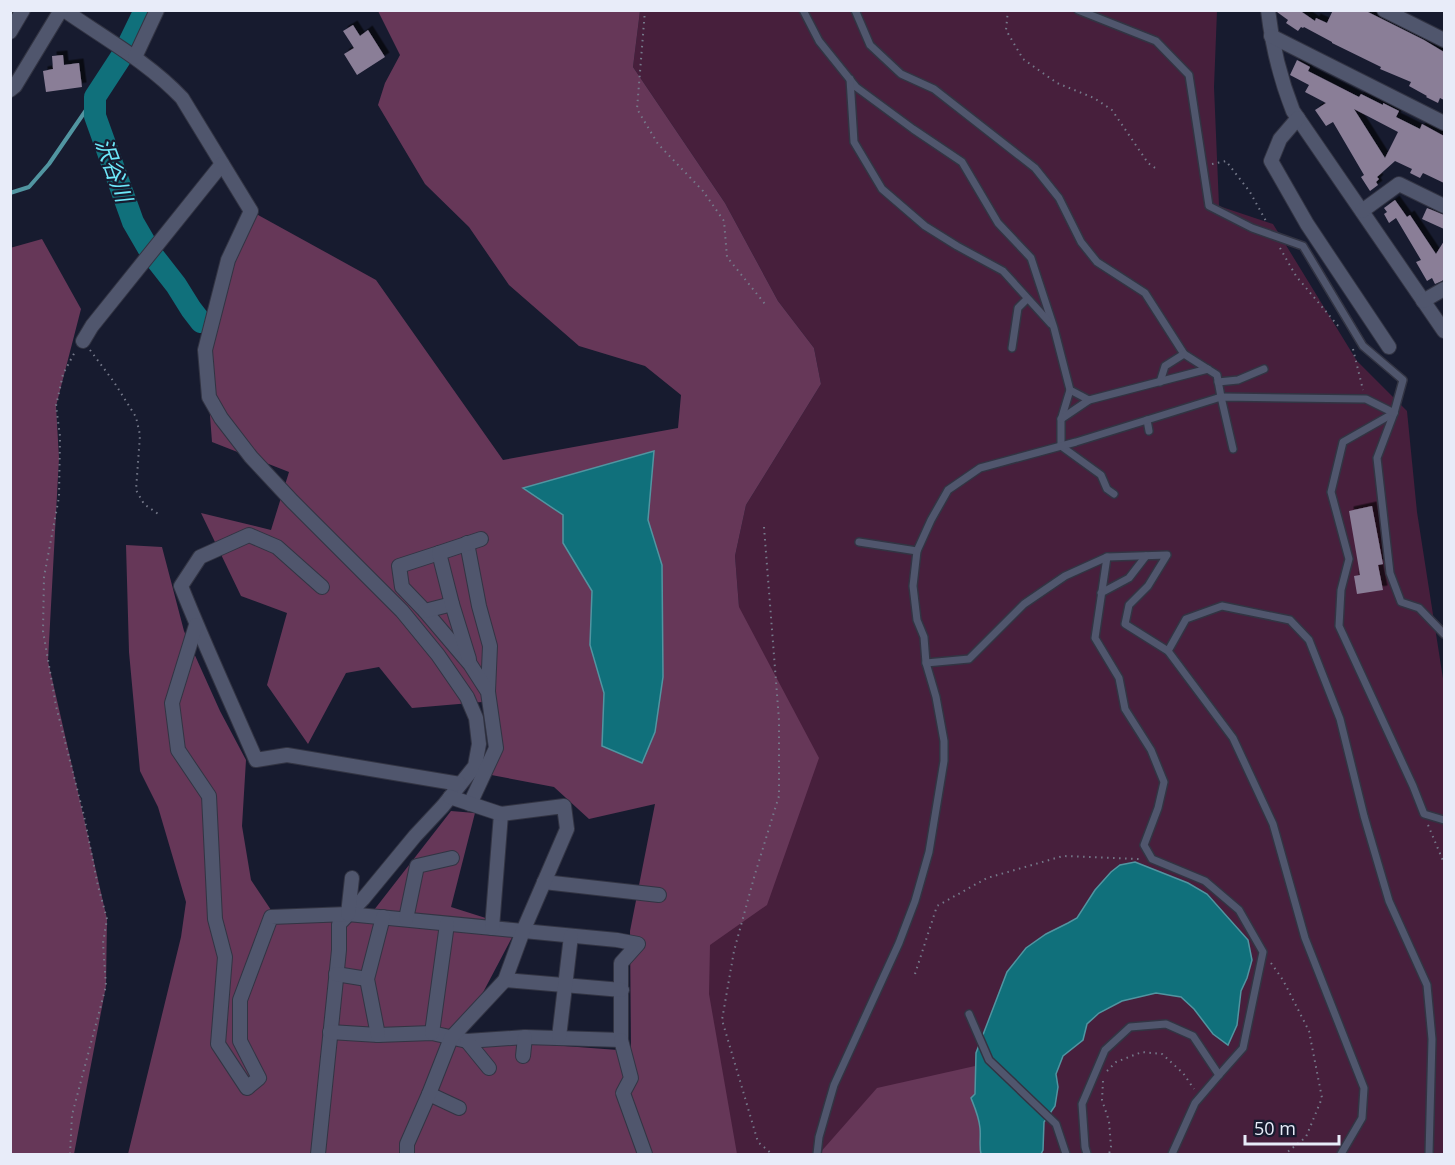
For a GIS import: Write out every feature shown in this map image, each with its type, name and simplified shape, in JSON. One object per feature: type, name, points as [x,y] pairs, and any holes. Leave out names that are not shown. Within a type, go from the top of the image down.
[{"type":"street","points":[[10,32],[23,10]]},
{"type":"street","points":[[12,86],[62,10],[135,57],[169,84],[182,98],[251,211],[228,260],[206,350],[210,397],[221,418],[251,457],[402,611],[438,655],[467,696],[476,718],[479,744],[475,766],[339,924],[318,1155]]},
{"type":"street","points":[[135,57],[157,10]]},
{"type":"street","points":[[1268,10],[1271,36],[1284,89],[1293,111],[1444,331]]},
{"type":"street","points":[[1384,10],[1444,40]]},
{"type":"street","points":[[1271,36],[1444,123]]},
{"type":"street","points":[[1298,118],[1280,139],[1271,161],[1307,224],[1389,347]]},
{"type":"street","points":[[83,341],[92,326],[222,164]]},
{"type":"street","points":[[1362,211],[1399,183],[1444,206]]},
{"type":"street","points":[[1423,301],[1444,289]]},
{"type":"street","points":[[322,587],[278,547],[249,535],[200,557],[181,586],[256,760],[287,755],[460,784]]},
{"type":"street","points":[[481,539],[399,566],[402,587],[425,610],[470,664],[488,692]]},
{"type":"street","points":[[467,543],[479,606],[490,646],[488,692],[496,748],[470,804]]},
{"type":"street","points":[[439,553],[470,664]]},
{"type":"street","points":[[425,610],[452,604]]},
{"type":"street","points":[[196,625],[172,703],[178,750],[209,796],[215,919],[225,957],[218,1044],[247,1088],[259,1078],[240,1041],[240,1000],[271,917],[348,914],[617,940],[639,944],[621,963],[621,1040],[631,1078],[623,1093],[645,1155]]},
{"type":"street","points":[[407,1155],[407,1144],[451,1038],[505,980],[523,931],[567,829],[564,806],[501,814],[450,797]]},
{"type":"street","points":[[492,928],[501,814]]},
{"type":"street","points":[[406,919],[417,866],[452,858]]},
{"type":"street","points":[[348,914],[352,878]]},
{"type":"street","points":[[544,882],[659,895]]},
{"type":"street","points":[[378,1035],[367,979],[383,917]]},
{"type":"street","points":[[432,1033],[447,924]]},
{"type":"street","points":[[559,1037],[571,936]]},
{"type":"street","points":[[336,974],[367,979]]},
{"type":"street","points":[[505,980],[622,990]]},
{"type":"street","points":[[330,1032],[378,1035],[432,1033],[467,1041],[525,1037],[621,1040]]},
{"type":"street","points":[[523,1056],[525,1037]]},
{"type":"street","points":[[467,1041],[489,1068]]},
{"type":"street","points":[[429,1094],[459,1108]]},
{"type":"lane","points":[[803,10],[819,41],[856,87],[962,162],[998,223],[1031,258],[1054,328],[1070,390],[1061,420],[1061,446]]},
{"type":"lane","points":[[855,10],[870,45],[901,74],[934,89],[1035,168],[1059,198],[1081,242],[1097,262],[1145,293],[1184,354],[1217,375],[1233,449]]},
{"type":"lane","points":[[1078,10],[1156,41],[1189,75],[1209,206],[1252,228],[1303,246],[1363,346],[1402,380],[1394,413],[1377,458],[1390,573],[1401,602],[1419,608],[1444,634]]},
{"type":"lane","points":[[850,79],[854,142],[882,189],[925,226],[1003,271],[1054,328]]},
{"type":"lane","points":[[1012,348],[1018,308],[1027,299]]},
{"type":"lane","points":[[1160,382],[1165,366],[1184,354]]},
{"type":"lane","points":[[1061,420],[1089,400],[1208,369]]},
{"type":"lane","points":[[1218,382],[1239,380],[1264,369]]},
{"type":"lane","points":[[1070,390],[1089,400]]},
{"type":"lane","points":[[817,1155],[819,1137],[834,1085],[899,943],[915,901],[929,852],[944,761],[944,741],[927,663],[924,638],[917,620],[913,586],[916,551],[948,490],[980,468],[1221,397],[1366,399],[1394,413]]},
{"type":"lane","points":[[1394,413],[1343,442],[1331,492],[1349,559],[1341,590],[1339,626],[1424,814],[1444,820]]},
{"type":"lane","points":[[1147,420],[1149,431]]},
{"type":"lane","points":[[1061,446],[1101,475],[1107,489],[1114,494]]},
{"type":"lane","points":[[859,542],[916,551]]},
{"type":"lane","points":[[927,663],[969,659],[1024,604],[1065,576],[1107,557],[1167,555],[1148,586],[1129,605],[1125,624],[1168,651],[1233,738],[1273,824],[1305,938],[1364,1088],[1362,1118],[1341,1155]]},
{"type":"lane","points":[[1101,592],[1129,578],[1146,556]]},
{"type":"lane","points":[[1107,557],[1095,638],[1119,678],[1125,709],[1151,750],[1164,782],[1158,808],[1144,845],[1152,859],[1205,881],[1239,910],[1263,952],[1243,1048],[1195,1103],[1172,1155]]},
{"type":"lane","points":[[1168,651],[1185,619],[1222,606],[1290,620],[1309,640],[1340,719],[1364,816],[1389,902],[1427,985],[1432,1039],[1429,1155]]},
{"type":"lane","points":[[969,1014],[989,1060],[1056,1124],[1066,1155]]},
{"type":"lane","points":[[1087,1155],[1082,1104],[1105,1050],[1130,1027],[1166,1024],[1193,1035],[1219,1074]]},
{"type":"path","points":[[645,10],[637,109],[658,144],[703,191],[724,221],[727,257],[765,304]]},
{"type":"path","points":[[1008,10],[1006,30],[1023,59],[1057,83],[1094,98],[1112,111],[1148,164],[1158,170]]},
{"type":"path","points":[[1203,166],[1227,161],[1250,192],[1296,276],[1344,333]]},
{"type":"path","points":[[70,1155],[72,1115],[106,986],[103,943],[107,919],[56,706],[43,631],[44,577],[59,497],[60,436],[56,406],[63,374],[83,341],[114,382],[136,417],[140,435],[136,490],[144,504],[161,516]]},
{"type":"path","points":[[1351,341],[1366,399]]},
{"type":"path","points":[[764,527],[779,720],[779,796],[734,951],[722,1020],[758,1142],[771,1155]]},
{"type":"path","points":[[1424,814],[1444,863]]},
{"type":"path","points":[[915,974],[937,906],[987,878],[1062,856],[1152,859]]},
{"type":"path","points":[[1263,952],[1283,980],[1309,1031],[1322,1098],[1306,1137],[1285,1155]]},
{"type":"path","points":[[1109,1155],[1111,1147],[1109,1121],[1102,1100],[1104,1074],[1116,1062],[1142,1052],[1162,1054],[1183,1073],[1200,1098]]},
{"type":"shaded area","points":[[378,11],[640,11],[633,67],[725,203],[778,301],[814,348],[821,384],[746,505],[735,556],[739,607],[819,758],[767,905],[710,945],[709,994],[737,1154],[128,1154],[181,937],[186,902],[158,807],[140,771],[129,652],[126,545],[162,547],[184,631],[220,711],[246,760],[242,826],[251,880],[271,910],[367,919],[451,811],[475,813],[451,907],[517,928],[459,1038],[631,1051],[630,931],[655,804],[589,819],[554,787],[486,774],[494,701],[412,708],[379,667],[346,673],[308,744],[267,685],[287,613],[241,596],[201,513],[271,530],[289,472],[212,442],[205,350],[218,300],[251,211],[376,280],[503,460],[678,428],[681,395],[645,366],[579,346],[509,285],[469,227],[425,184],[378,105],[385,83],[400,55]]},
{"type":"shaded area","points":[[640,11],[1217,11],[1214,87],[1219,206],[1273,224],[1357,361],[1407,411],[1417,512],[1444,685],[1444,1154],[707,1154],[656,803],[739,607],[735,556],[746,505],[821,384],[814,348],[778,301],[725,203],[633,67]]},
{"type":"shaded area","points":[[42,239],[81,309],[56,406],[59,458],[48,661],[107,919],[106,986],[74,1154],[11,1154],[10,248]]},
{"type":"shaded area","points":[[654,451],[648,520],[662,565],[663,677],[655,732],[642,763],[602,746],[604,693],[590,645],[592,591],[563,543],[563,515],[523,488]]},
{"type":"shaded area","points":[[1135,862],[1188,883],[1207,894],[1248,940],[1252,960],[1241,991],[1237,1025],[1228,1045],[1213,1034],[1194,1009],[1181,997],[1156,993],[1122,1001],[1099,1013],[1087,1024],[1083,1040],[1063,1056],[1056,1074],[1058,1087],[1055,1106],[1044,1122],[1041,1154],[981,1154],[979,1124],[971,1098],[975,1094],[976,1053],[1007,972],[1026,948],[1046,934],[1077,918],[1095,890],[1111,872],[1120,865]]},
{"type":"shaded area","points":[[975,1066],[990,1154],[819,1154],[877,1088]]},
{"type":"building","points":[[1277,10],[1299,10],[1315,21],[1316,18],[1327,23],[1333,10],[1364,10],[1424,40],[1444,52],[1444,100],[1440,98],[1438,103],[1426,97],[1409,86],[1411,82],[1380,69],[1381,67],[1304,27],[1298,31],[1286,23],[1288,20]]},
{"type":"building","points":[[353,25],[360,36],[368,30],[385,57],[357,75],[344,54],[354,48],[343,31]]},
{"type":"building","points":[[63,55],[64,65],[79,63],[82,87],[46,92],[43,71],[53,69],[52,56]]},
{"type":"building","points":[[1297,60],[1310,67],[1308,71],[1359,97],[1361,94],[1399,111],[1396,117],[1420,129],[1422,124],[1444,136],[1444,183],[1423,173],[1420,178],[1410,173],[1412,169],[1395,161],[1377,177],[1378,185],[1370,191],[1361,177],[1364,175],[1333,122],[1326,126],[1315,110],[1326,103],[1305,92],[1309,85],[1290,75]],"holes":[[[1354,109],[1398,132],[1385,158]]]},
{"type":"building","points":[[1395,200],[1407,217],[1410,215],[1436,254],[1444,241],[1444,279],[1442,281],[1435,284],[1432,278],[1427,281],[1416,262],[1421,260],[1396,218],[1389,223],[1384,214],[1387,212],[1384,208]]},
{"type":"building","points":[[1427,208],[1444,215],[1444,229],[1422,219]]},
{"type":"building","points":[[1372,506],[1383,564],[1378,565],[1383,590],[1357,594],[1354,576],[1360,575],[1349,511]]},
{"type":"waterway","name":"沢谷川","points":[[145,10],[125,51],[95,97],[95,116],[133,222],[151,253],[201,322]]},
{"type":"waterway","points":[[10,193],[29,187],[49,164],[95,97]]}]
